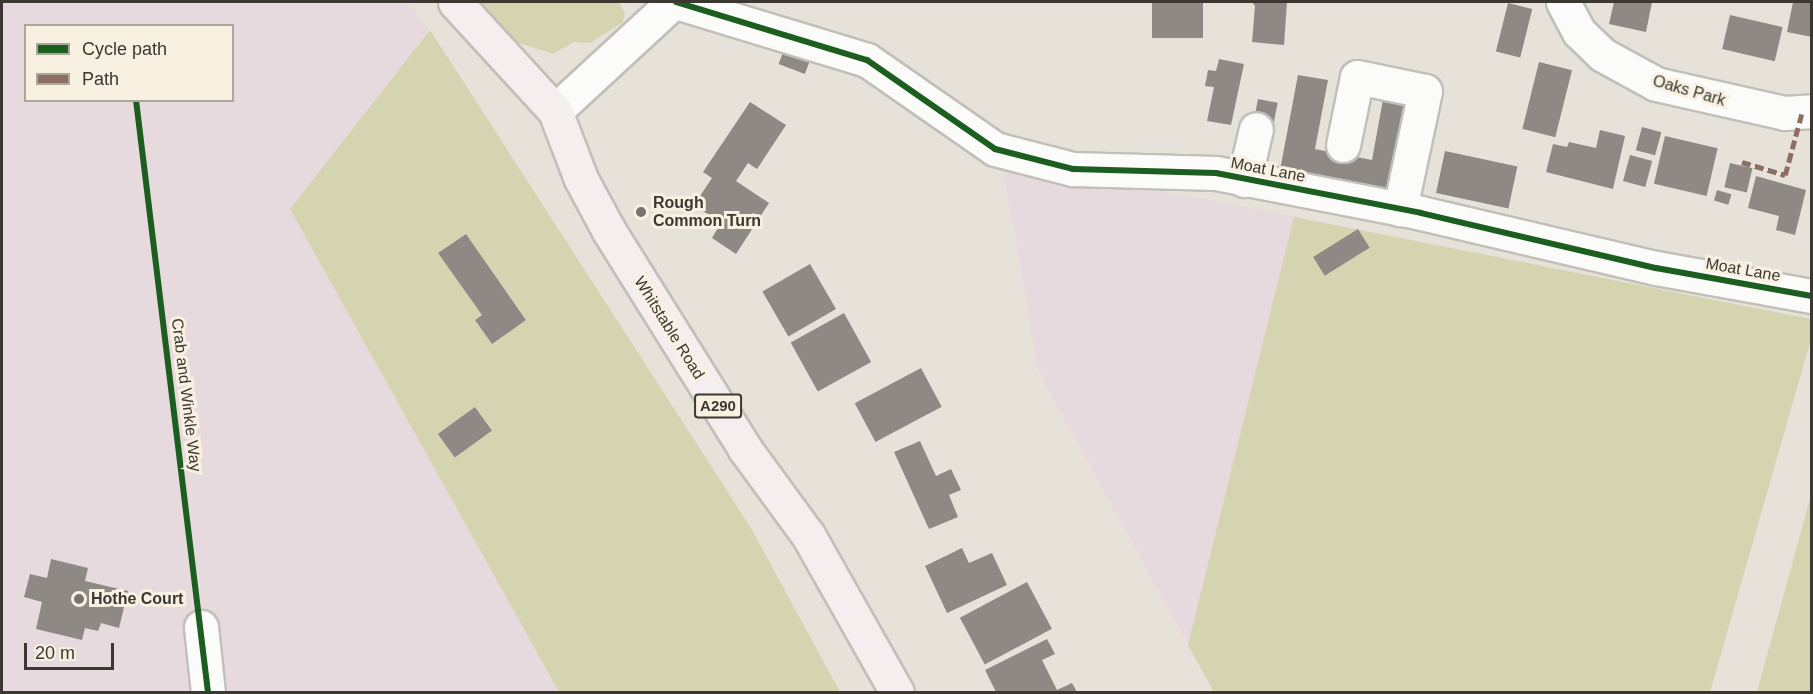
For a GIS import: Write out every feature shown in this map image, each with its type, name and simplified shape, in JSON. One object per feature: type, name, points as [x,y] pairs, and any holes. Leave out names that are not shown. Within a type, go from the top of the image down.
[{"type":"main road","name":"Whitstable Road","points":[[455,2],[555,111],[581,179],[609,231],[745,449],[808,535],[897,693]]},
{"type":"street","points":[[555,111],[675,2]]},
{"type":"street","name":"Moat Lane","points":[[675,2],[867,60],[994,149],[1073,169],[1215,173],[1400,209],[1656,268],[1812,296]]},
{"type":"street","name":"Oaks Park","points":[[1563,2],[1579,32],[1603,55],[1656,84],[1785,113],[1812,111]]},
{"type":"street","points":[[1343,145],[1357,77],[1425,91],[1400,209]]},
{"type":"street","points":[[1245,180],[1256,129]]},
{"type":"street","points":[[201,627],[208,693]]},
{"type":"shaded area","points":[[2,2],[407,2],[430,30],[290,209],[559,692],[2,692]]},
{"type":"shaded area","points":[[1003,168],[1205,199],[1811,319],[1811,339],[1710,692],[1214,692],[1038,370]]},
{"type":"green space","points":[[474,2],[619,2],[625,14],[622,23],[590,43],[574,42],[553,54],[510,40]]},
{"type":"green space","points":[[430,30],[751,528],[840,692],[559,692],[290,209]],"holes":[[[466,234],[526,319],[492,343],[475,320],[482,315],[438,253]],[[475,407],[492,429],[455,457],[438,435]]]},
{"type":"green space","points":[[1294,217],[1811,319],[1811,339],[1710,692],[1214,692],[1188,645]]},
{"type":"green space","points":[[1811,495],[1811,692],[1757,692]]},
{"type":"building","points":[[1152,2],[1203,2],[1203,38],[1152,38]]},
{"type":"building","points":[[1252,2],[1287,2],[1284,45],[1252,42],[1255,6]]},
{"type":"building","points":[[1614,2],[1652,2],[1646,32],[1609,24]]},
{"type":"building","points":[[1793,2],[1812,2],[1812,37],[1787,32]]},
{"type":"building","points":[[1508,3],[1532,9],[1520,58],[1496,52]]},
{"type":"building","points":[[1730,15],[1783,27],[1775,61],[1722,49]]},
{"type":"building","points":[[784,50],[810,60],[805,74],[779,64]]},
{"type":"building","points":[[1219,59],[1244,64],[1231,125],[1207,121],[1214,87],[1205,86],[1208,70],[1216,71]]},
{"type":"building","points":[[1539,62],[1572,70],[1555,137],[1522,129]]},
{"type":"building","points":[[1298,75],[1328,80],[1315,149],[1372,160],[1384,94],[1410,99],[1393,192],[1280,170]]},
{"type":"building","points":[[1258,99],[1278,103],[1274,123],[1254,120]]},
{"type":"building","points":[[750,102],[786,125],[757,169],[748,163],[736,181],[769,203],[736,254],[712,238],[721,223],[694,205],[712,178],[703,172]]},
{"type":"building","points":[[1642,127],[1661,132],[1655,155],[1636,150]]},
{"type":"building","points":[[1600,130],[1625,136],[1613,189],[1546,172],[1553,144],[1567,147],[1569,142],[1596,148]]},
{"type":"building","points":[[1665,136],[1718,148],[1707,196],[1654,184]]},
{"type":"building","points":[[1445,151],[1517,166],[1508,208],[1436,193]]},
{"type":"building","points":[[1630,155],[1652,161],[1645,187],[1623,181]]},
{"type":"building","points":[[1730,163],[1752,168],[1747,193],[1724,187]]},
{"type":"building","points":[[1756,176],[1806,190],[1795,235],[1776,230],[1779,216],[1748,208]]},
{"type":"building","points":[[1717,190],[1731,194],[1728,205],[1714,201]]},
{"type":"building","points":[[1358,229],[1370,248],[1325,276],[1313,257]]},
{"type":"building","points":[[466,234],[526,320],[492,344],[475,320],[482,315],[438,253]]},
{"type":"building","points":[[810,264],[836,309],[788,337],[762,292]]},
{"type":"building","points":[[844,313],[871,362],[818,392],[791,343]]},
{"type":"building","points":[[921,368],[942,407],[875,442],[855,403]]},
{"type":"building","points":[[475,407],[492,430],[455,457],[438,434]]},
{"type":"building","points":[[920,441],[936,476],[951,469],[961,490],[949,495],[958,517],[929,529],[894,452]]},
{"type":"building","points":[[962,548],[969,563],[992,553],[1007,585],[947,613],[925,566]]},
{"type":"building","name":"Hothe Court","points":[[51,559],[88,568],[85,581],[128,591],[119,628],[101,623],[98,631],[85,628],[82,640],[36,629],[42,602],[24,597],[30,574],[47,578]]},
{"type":"building","points":[[1027,582],[1052,629],[985,664],[960,618]]},
{"type":"building","points":[[1047,639],[1055,654],[1042,660],[1057,690],[1072,683],[1077,692],[996,692],[985,670]]},
{"type":"marked path","points":[[1742,162],[1785,175],[1802,112]]},
{"type":"cycle path","points":[[676,2],[867,60],[995,149],[1073,169],[1216,173],[1421,213],[1656,268],[1812,296]]},
{"type":"cycle path","name":"Crab and Winkle Way","points":[[136,102],[208,692]]},
{"type":"place","name":"Rough Common Turn","points":[[641,212]]},
{"type":"place","name":"Hothe Court","points":[[79,599]]}]
